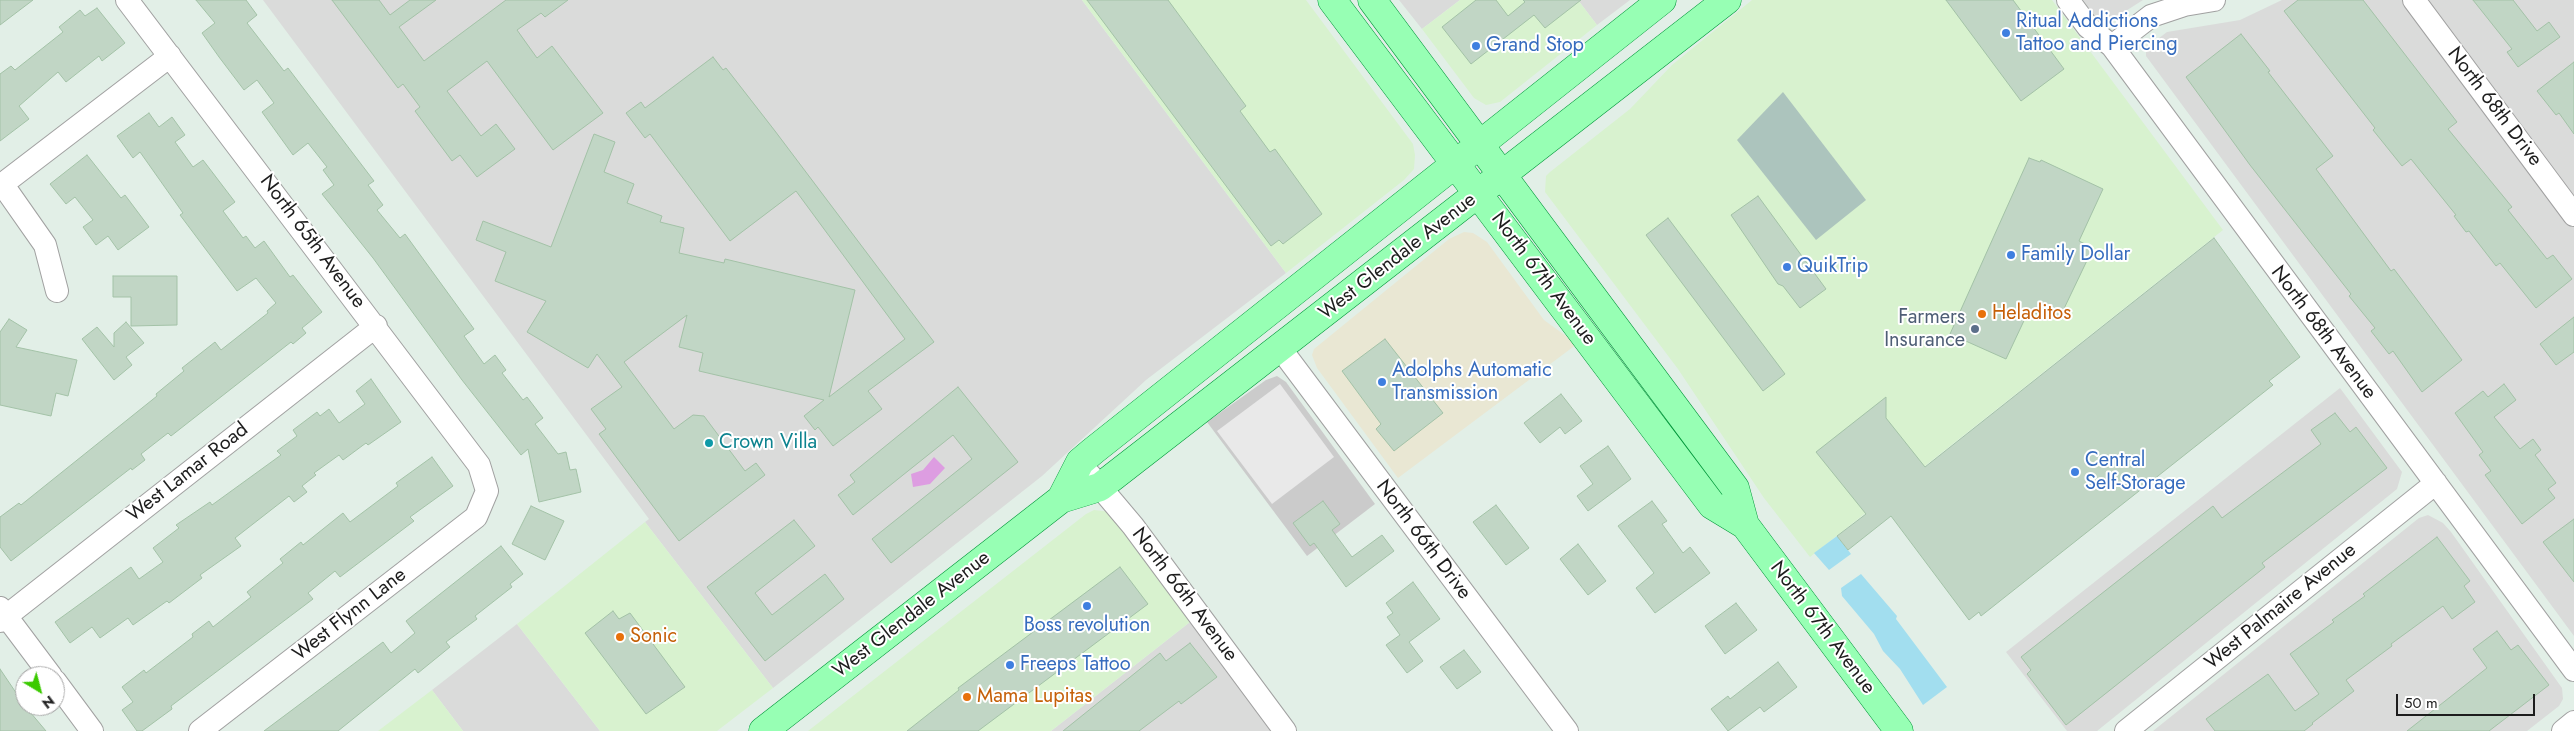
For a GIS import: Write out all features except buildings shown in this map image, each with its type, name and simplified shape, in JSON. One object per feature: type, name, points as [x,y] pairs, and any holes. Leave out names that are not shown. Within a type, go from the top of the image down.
[{"type":"main road","name":"North 67th Avenue","points":[[1332,0],[1712,505],[1745,525]]},
{"type":"main road","name":"North 67th Avenue","points":[[1372,0],[1481,144],[1735,488],[1745,525],[1899,731]]},
{"type":"main road","name":"West Glendale Avenue","points":[[1060,499],[1080,462],[1662,0]]},
{"type":"main road","name":"West Glendale Avenue","points":[[763,731],[1060,499],[1100,487],[1727,0]]},
{"type":"street","name":"North 65th Avenue","points":[[127,0],[376,326],[479,465],[487,491]]},
{"type":"street","name":"North 68th Avenue","points":[[2068,0],[2088,27],[2112,46],[2574,670]]},
{"type":"street","points":[[2112,46],[2151,16],[2184,4],[2214,0]]},
{"type":"street","name":"North 68th Drive","points":[[2414,0],[2574,215]]},
{"type":"street","points":[[57,291],[45,245],[1,186],[170,56]]},
{"type":"street","name":"West Lamar Road","points":[[2,615],[376,326]]},
{"type":"street","name":"North 66th Drive","points":[[1280,348],[1567,731]]},
{"type":"street","name":"North 66th Avenue","points":[[1080,462],[1133,526],[1285,731]]},
{"type":"street","name":"West Palmaire Avenue","points":[[2126,731],[2436,483]]},
{"type":"street","name":"West Flynn Lane","points":[[200,731],[476,517],[487,491]]},
{"type":"street","points":[[2,615],[43,666]]},
{"type":"street","points":[[65,695],[92,731]]},
{"type":"street","points":[[2563,731],[2574,722]]},
{"type":"shaded area","points":[[263,0],[1082,0],[1286,273],[1146,380],[1042,476],[773,688],[645,522],[649,519]]},
{"type":"shaded area","points":[[1082,0],[1306,0],[1413,144],[1415,155],[1414,169],[1404,180],[1286,273]]},
{"type":"shaded area","points":[[1399,0],[1460,0],[1422,29]]},
{"type":"shaded area","points":[[1460,0],[1578,0],[1597,25],[1500,102],[1486,105],[1474,98],[1422,29]]},
{"type":"shaded area","points":[[1578,0],[1630,0],[1597,25]]},
{"type":"shaded area","points":[[1752,0],[2052,0],[2223,230],[1810,557],[1764,498],[1678,369],[1545,192],[1546,176],[1550,172],[1630,109],[1672,65]]},
{"type":"shaded area","points":[[2083,0],[2143,0],[2110,21],[2096,17]]},
{"type":"shaded area","points":[[2282,0],[2574,0],[2574,636],[2146,56],[2146,48],[2167,32],[2240,20]]},
{"type":"shaded area","points":[[1783,92],[1866,200],[1816,240],[1737,140]]},
{"type":"shaded area","points":[[1464,232],[1473,233],[1487,242],[1544,320],[1577,344],[1398,478],[1317,368],[1312,355],[1314,349],[1449,239]]},
{"type":"shaded area","points":[[1277,376],[1286,382],[1375,504],[1307,556],[1207,422],[1266,380]]},
{"type":"shaded area","points":[[1280,384],[1334,457],[1272,504],[1217,431]]},
{"type":"shaded area","points":[[2340,388],[2402,472],[2397,489],[2097,731],[2067,731],[2006,652]]},
{"type":"shaded area","points":[[934,457],[945,468],[930,484],[913,487],[911,474],[923,470]]},
{"type":"shaded area","points":[[1094,510],[1111,512],[1190,622],[1051,731],[808,731],[1086,514]]},
{"type":"shaded area","points":[[2428,515],[2443,523],[2451,532],[2562,688],[2563,699],[2559,706],[2527,731],[2153,731],[2419,518]]},
{"type":"shaded area","points":[[645,522],[773,688],[717,731],[600,731],[517,624]]},
{"type":"shaded area","points":[[1837,536],[1851,554],[1829,570],[1814,553]]},
{"type":"shaded area","points":[[1861,574],[1897,616],[1896,619],[1947,687],[1923,705],[1900,669],[1883,651],[1874,634],[1842,596],[1841,588]]},
{"type":"shaded area","points":[[1190,622],[1271,731],[1051,731]]},
{"type":"shaded area","points":[[517,624],[600,731],[463,731],[432,690]]},
{"type":"shaded area","points":[[432,690],[463,731],[378,731]]},
{"type":"place","name":"Ritual Addictions Tattoo and Piercing","points":[[2006,33]]},
{"type":"place","name":"Grand Stop","points":[[1476,46]]},
{"type":"place","name":"Family Dollar","points":[[2011,255]]},
{"type":"place","name":"QuikTrip","points":[[1787,267]]},
{"type":"place","name":"Heladitos","points":[[1982,314]]},
{"type":"place","name":"Farmers Insurance","points":[[1975,329]]},
{"type":"place","name":"Adolphs Automatic Transmission","points":[[1382,382]]},
{"type":"place","name":"Crown Villa","points":[[709,443]]},
{"type":"place","name":"Central Self-Storage","points":[[2075,472]]},
{"type":"place","name":"Boss revolution","points":[[1087,606]]},
{"type":"place","name":"Sonic","points":[[620,637]]},
{"type":"place","name":"Freeps Tattoo","points":[[1010,665]]},
{"type":"place","name":"Mama Lupitas","points":[[967,697]]}]
